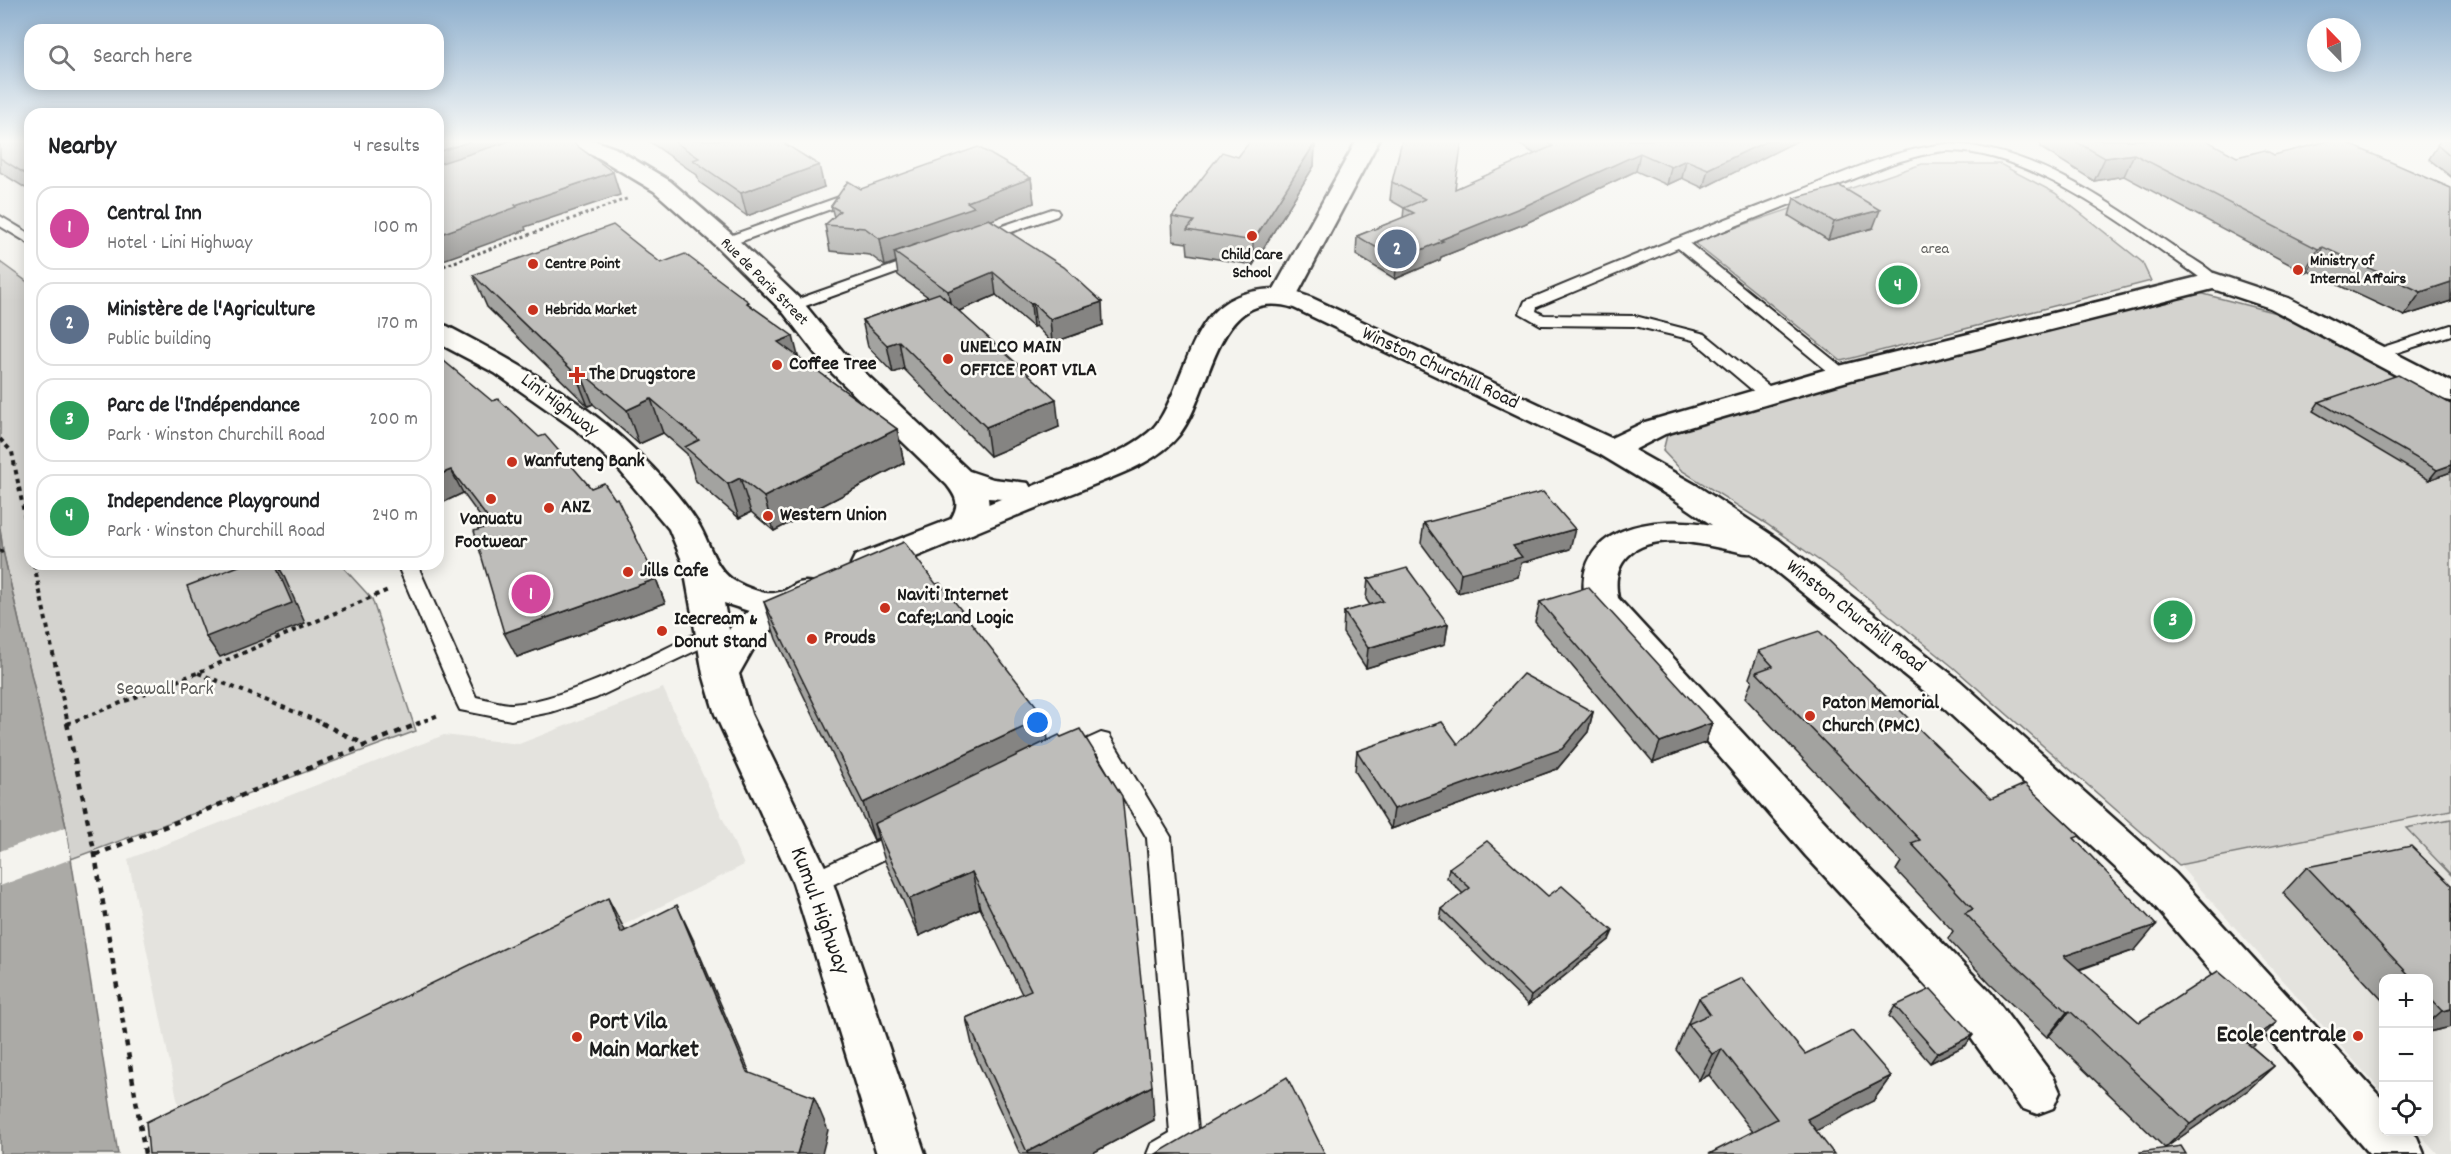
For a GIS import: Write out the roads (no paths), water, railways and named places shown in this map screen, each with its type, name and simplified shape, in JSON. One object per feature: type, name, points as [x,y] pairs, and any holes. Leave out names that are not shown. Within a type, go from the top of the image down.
[{"type":"street","name":"Rue de Paris Street","points":[[671,194],[726,242],[792,306],[836,360],[958,478],[973,498],[968,518]]},
{"type":"street","points":[[721,674],[745,633],[779,606],[836,576],[968,518],[1059,486],[1135,455],[1162,436],[1178,414],[1211,337],[1229,310],[1250,300],[1283,297],[1339,194]]},
{"type":"street","points":[[1611,449],[1655,428],[1769,394],[2214,281],[2279,303],[2451,393]]},
{"type":"street","name":"Winston Churchill Road","points":[[1283,297],[1303,303],[1611,449],[1685,492],[1768,548],[1947,690],[2162,885],[2400,1154]]},
{"type":"street","name":"Lini Highway","points":[[444,335],[505,367],[585,423],[627,459],[684,526],[699,563],[721,674]]},
{"type":"street","name":"Rue de Paris Street","points":[[958,478],[990,489],[1017,490],[1059,486]]},
{"type":"street","points":[[1768,548],[1706,533],[1671,530],[1640,535],[1616,547],[1606,561],[1598,580],[1602,602],[1820,844],[1975,1007],[2037,1092]]},
{"type":"street","name":"Lini Highway","points":[[699,563],[722,589],[746,599],[779,606]]},
{"type":"street","name":"Kumul Highway","points":[[721,674],[733,714],[813,883],[902,1154]]},
{"type":"lane","points":[[726,242],[857,194]]},
{"type":"lane","points":[[1769,394],[1699,338],[1635,321],[1541,320],[1528,313],[1530,304],[1679,242],[1805,194]]},
{"type":"lane","points":[[2083,194],[2214,281]]},
{"type":"lane","points":[[962,245],[1052,213]]},
{"type":"lane","points":[[0,220],[24,236]]},
{"type":"lane","points":[[1679,242],[1841,374]]},
{"type":"lane","points":[[792,306],[939,253]]},
{"type":"lane","points":[[2377,354],[2451,330]]},
{"type":"lane","points":[[411,572],[468,704],[511,712],[551,704],[588,692],[713,634]]},
{"type":"lane","points":[[1048,768],[1101,741],[1159,837],[1185,1140],[1161,1154]]},
{"type":"lane","points":[[813,883],[931,825]]},
{"type":"place","name":"Child Care School","points":[[1252,236]]},
{"type":"place","name":"Ministère de l'Agriculture","points":[[1397,249]]},
{"type":"place","name":"Centre Point","points":[[533,264]]},
{"type":"place","name":"Ministry of Internal Affairs","points":[[2298,270]]},
{"type":"place","name":"Independence Playground","points":[[1898,285]]},
{"type":"place","name":"Hebrida Market","points":[[533,310]]},
{"type":"place","name":"UNELCO MAIN OFFICE PORT VILA","points":[[948,359]]},
{"type":"place","name":"Coffee Tree","points":[[777,365]]},
{"type":"place","name":"The Drugstore","points":[[577,375]]},
{"type":"place","name":"Wanfuteng Bank","points":[[512,462]]},
{"type":"place","name":"Vanuatu Footwear","points":[[491,499]]},
{"type":"place","name":"ANZ","points":[[549,508]]},
{"type":"place","name":"Western Union","points":[[768,516]]},
{"type":"place","name":"Jills Cafe","points":[[628,572]]},
{"type":"place","name":"Central Inn","points":[[531,594]]},
{"type":"place","name":"Naviti Internet Cafe;Land Logic","points":[[885,608]]},
{"type":"place","name":"Parc de l'Indépendance","points":[[2173,620]]},
{"type":"place","name":"Icecream & Donut Stand","points":[[662,631]]},
{"type":"place","name":"Prouds","points":[[812,639]]},
{"type":"place","name":"Paton Memorial Church (PMC)","points":[[1810,716]]},
{"type":"place","name":"Ecole centrale","points":[[2358,1036]]},
{"type":"place","name":"Port Vila Main Market","points":[[577,1037]]},
{"type":"park label","name":"area","points":[[1935,249]]},
{"type":"park label","name":"Seawall Park","points":[[165,690]]}]
